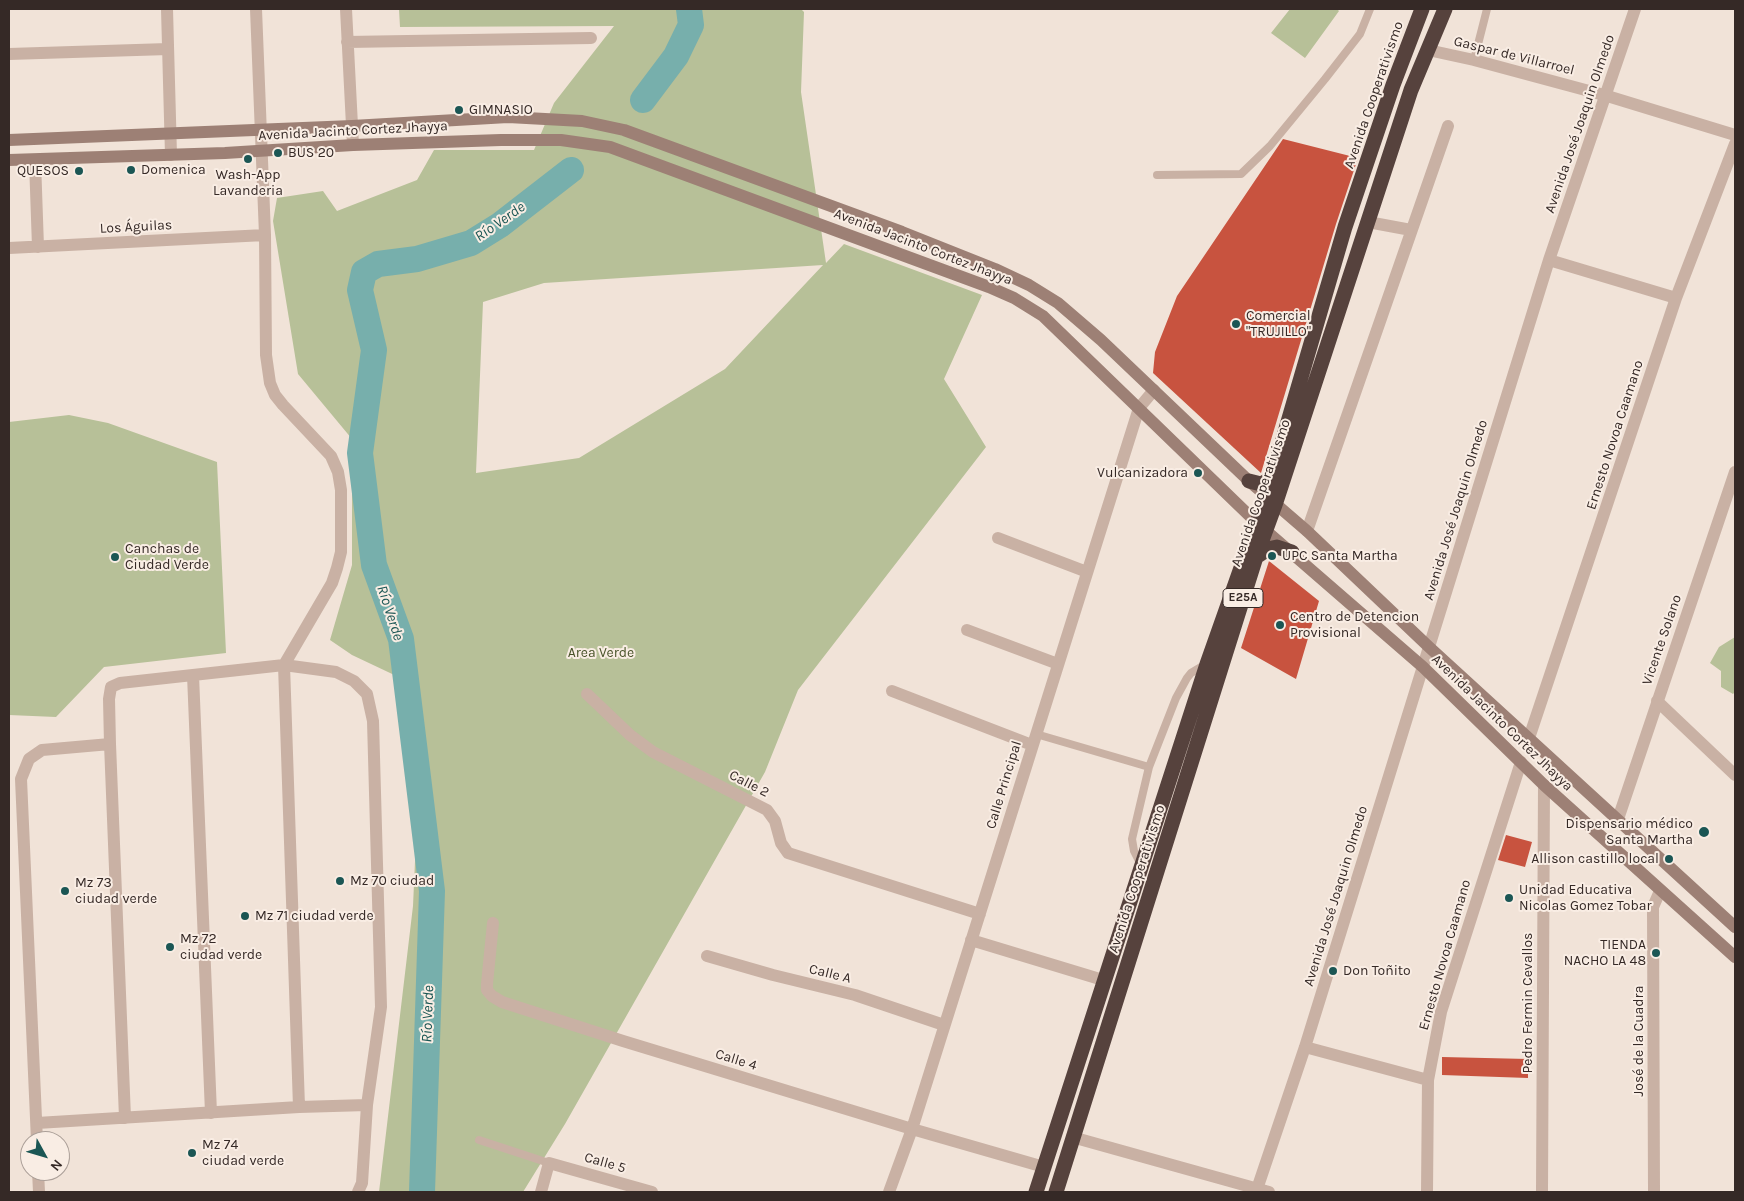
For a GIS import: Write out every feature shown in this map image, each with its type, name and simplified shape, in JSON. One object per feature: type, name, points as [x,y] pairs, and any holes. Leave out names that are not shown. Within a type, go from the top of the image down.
[{"type":"highway","name":"Avenida Cooperativismo","points":[[1271,501],[1272,478],[1345,227],[1396,77],[1422,9]]},
{"type":"highway","name":"Avenida Cooperativismo","points":[[1036,1192],[1207,664],[1262,527],[1368,222],[1411,90],[1444,9]]},
{"type":"highway","points":[[1249,481],[1261,484],[1272,478]]},
{"type":"highway","name":"Avenida Cooperativismo","points":[[1056,1192],[1256,557],[1262,527]]},
{"type":"highway","points":[[1256,557],[1268,549],[1277,547],[1292,552]]},
{"type":"street","points":[[167,9],[171,155]]},
{"type":"street","points":[[256,9],[265,235],[266,355],[270,383],[275,395],[283,405],[331,456],[338,472],[341,490],[341,552],[337,568],[322,600],[284,665],[299,1107]]},
{"type":"street","points":[[346,9],[353,145]]},
{"type":"street","name":"Avenida José Joaquin Olmedo","points":[[1260,1191],[1549,260],[1635,9]]},
{"type":"street","points":[[347,42],[591,38]]},
{"type":"street","points":[[9,54],[168,49]]},
{"type":"street","name":"Gaspar de Villarroel","points":[[1428,50],[1474,60],[1604,95],[1735,136]]},
{"type":"street","name":"Avenida Jacinto Cortez Jhayya","points":[[9,140],[352,126],[508,117],[582,121],[624,130],[902,232],[995,269],[1029,285],[1058,302],[1249,481],[1307,531],[1429,647],[1735,927]]},
{"type":"street","points":[[1307,531],[1448,126]]},
{"type":"street","name":"Avenida Jacinto Cortez Jhayya","points":[[9,160],[35,161],[353,145],[561,140],[610,147],[989,287],[1014,298],[1043,316],[1262,527],[1423,667],[1544,785],[1735,956]]},
{"type":"street","name":"Ernesto Novoa Caamano","points":[[1529,738],[1676,298],[1735,144]]},
{"type":"street","points":[[35,161],[38,247]]},
{"type":"street","points":[[1368,222],[1411,230]]},
{"type":"street","name":"Los Águilas","points":[[9,248],[265,235]]},
{"type":"street","points":[[1549,260],[1676,298]]},
{"type":"street","name":"Calle Principal","points":[[889,1192],[912,1129],[1139,408],[1154,390]]},
{"type":"street","name":"Vicente Solano","points":[[1618,818],[1735,472]]},
{"type":"street","points":[[998,538],[1087,572]]},
{"type":"street","points":[[966,630],[1058,664]]},
{"type":"street","points":[[125,1118],[108,698],[111,687],[120,683],[284,665],[336,672],[354,681],[366,694],[372,721],[381,1007],[367,1105],[362,1183],[358,1192]]},
{"type":"street","points":[[193,675],[211,1113]]},
{"type":"street","points":[[892,691],[1034,739]]},
{"type":"street","name":"Calle 2","points":[[587,694],[630,736],[653,752],[767,810],[775,820],[781,843],[788,854],[980,914]]},
{"type":"street","points":[[1656,701],[1735,775]]},
{"type":"street","points":[[37,1131],[21,780],[30,759],[42,750],[110,744]]},
{"type":"street","name":"Ernesto Novoa Caamano","points":[[1427,1192],[1428,1080],[1441,1012],[1521,762]]},
{"type":"street","name":"Pedro Fermin Cevallos","points":[[1542,1192],[1544,785]]},
{"type":"street","name":"José de la Cuadra","points":[[1654,1192],[1653,907],[1660,890]]},
{"type":"street","name":"Calle 4","points":[[493,923],[486,984],[487,990],[497,1000],[623,1041],[1044,1167]]},
{"type":"street","points":[[971,940],[1104,980]]},
{"type":"street","name":"Calle A","points":[[708,956],[773,975],[855,995],[944,1025]]},
{"type":"street","points":[[1305,1047],[1428,1080]]},
{"type":"street","points":[[37,1123],[299,1107],[367,1105]]},
{"type":"street","points":[[1072,1137],[1260,1191]]},
{"type":"street","points":[[540,1192],[549,1163]]},
{"type":"street","name":"Calle 5","points":[[549,1163],[652,1192]]},
{"type":"lane","points":[[1157,175],[1241,174],[1270,146],[1360,34],[1370,9]]},
{"type":"lane","points":[[1474,60],[1487,9]]},
{"type":"lane","points":[[1141,867],[1140,860],[1134,851],[1132,839],[1148,767],[1186,678],[1207,664]]},
{"type":"lane","points":[[1034,739],[1148,767]]},
{"type":"lane","points":[[480,1140],[549,1163]]},
{"type":"green space","name":"Area Verde","points":[[399,9],[801,9],[804,12],[801,92],[826,263],[844,244],[982,295],[944,379],[986,447],[798,690],[765,772],[565,1124],[523,1192],[379,1192],[413,906],[419,772],[407,681],[352,655],[330,640],[352,565],[352,439],[298,374],[273,221],[277,198],[323,191],[337,211],[417,180],[434,150],[534,150],[554,103],[614,26],[400,27]],"holes":[[[823,265],[725,369],[579,458],[476,473],[483,302],[544,283]]]},
{"type":"green space","points":[[1290,9],[1337,9],[1339,11],[1305,58],[1271,33]]},
{"type":"green space","name":"Canchas de Ciudad Verde","points":[[69,415],[108,423],[217,462],[226,653],[104,667],[56,717],[9,715],[9,422]]},
{"type":"green space","points":[[1735,637],[1735,692],[1733,694],[1721,687],[1721,671],[1710,663],[1719,647]]},
{"type":"building","name":"Comercial \"TRUJILLO\"","points":[[1283,139],[1358,158],[1336,224],[1261,473],[1153,373],[1155,352],[1177,296]]},
{"type":"building","name":"Centro de Detencion Provisional","points":[[1269,561],[1319,601],[1296,679],[1241,648]]},
{"type":"building","points":[[1506,835],[1532,842],[1525,867],[1498,860]]},
{"type":"building","points":[[1442,1057],[1528,1059],[1528,1078],[1442,1075]]},
{"type":"waterway","name":"Río Verde","points":[[643,100],[676,56],[691,25],[689,9]]},
{"type":"waterway","name":"Río Verde","points":[[422,1192],[432,891],[401,639],[374,565],[360,453],[374,350],[360,290],[364,272],[378,264],[417,259],[471,243],[500,225],[571,170]]},
{"type":"place","name":"GIMNASIO","points":[[459,110]]},
{"type":"place","name":"BUS 20","points":[[278,153]]},
{"type":"place","name":"Wash-App Lavanderia","points":[[248,159]]},
{"type":"place","name":"Domenica","points":[[131,170]]},
{"type":"place","name":"QUESOS","points":[[79,171]]},
{"type":"place","name":"Comercial \"TRUJILLO\"","points":[[1236,324]]},
{"type":"place","name":"Vulcanizadora","points":[[1198,473]]},
{"type":"place","name":"UPC Santa Martha","points":[[1272,556]]},
{"type":"place","name":"Canchas de Ciudad Verde","points":[[115,557]]},
{"type":"place","name":"Centro de Detencion Provisional","points":[[1280,625]]},
{"type":"place","name":"Dispensario médico Santa Martha","points":[[1704,832]]},
{"type":"place","name":"Allison castillo local","points":[[1669,859]]},
{"type":"place","name":"Mz 70 ciudad","points":[[340,881]]},
{"type":"place","name":"Mz 73 ciudad verde","points":[[65,891]]},
{"type":"place","name":"Unidad Educativa Nicolas Gomez Tobar","points":[[1509,898]]},
{"type":"place","name":"Mz 71 ciudad verde","points":[[245,916]]},
{"type":"place","name":"Mz 72 ciudad verde","points":[[170,947]]},
{"type":"place","name":"TIENDA NACHO LA 48","points":[[1656,953]]},
{"type":"place","name":"Don Toñito","points":[[1333,971]]},
{"type":"place","name":"Mz 74 ciudad verde","points":[[192,1153]]}]
